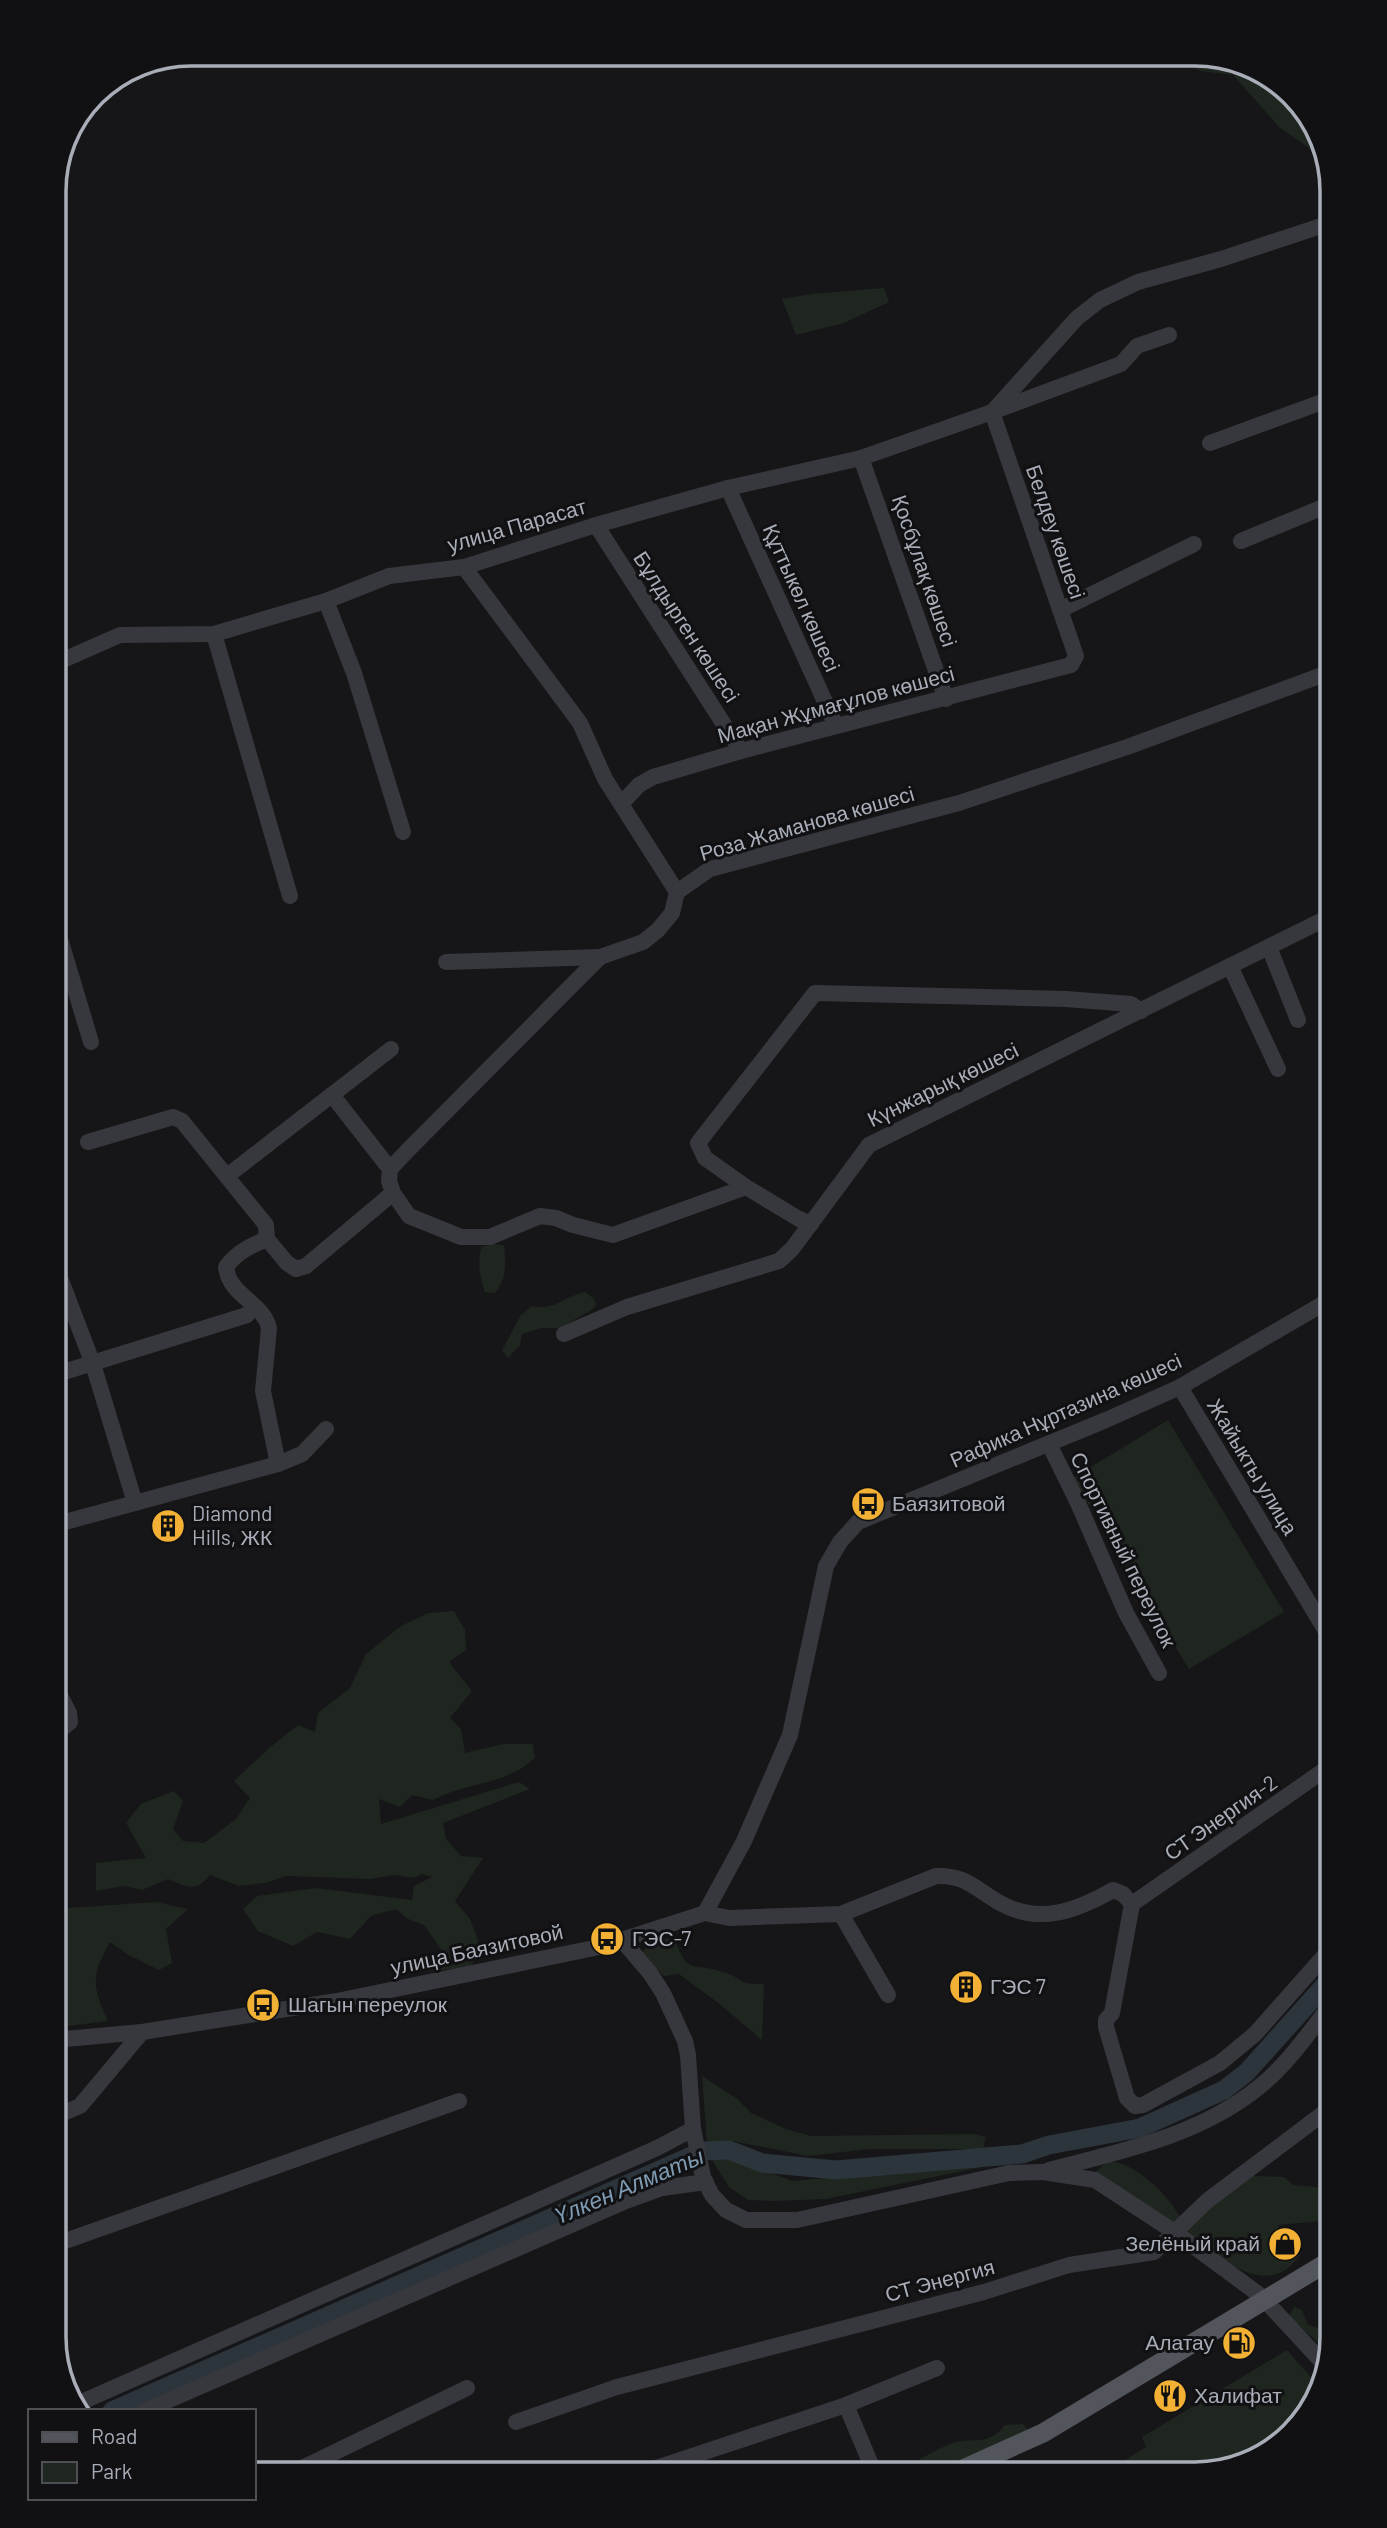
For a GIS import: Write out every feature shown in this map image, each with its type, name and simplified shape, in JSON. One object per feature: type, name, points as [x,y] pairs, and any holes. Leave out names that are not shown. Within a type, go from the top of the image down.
[{"type":"main road","points":[[978,2462],[1043,2433],[1320,2267]]},
{"type":"street","points":[[992,412],[1077,318],[1100,300],[1138,282],[1221,259],[1320,226]]},
{"type":"street","name":"улица Парасат","points":[[67,658],[120,635],[214,634],[326,601],[388,576],[464,567],[596,525],[727,488],[861,458],[1121,363],[1137,346],[1169,335]]},
{"type":"street","points":[[1210,443],[1320,403]]},
{"type":"street","name":"Белдеу көшесі","points":[[992,412],[1076,656],[1070,665]]},
{"type":"street","name":"Қосбұлақ көшесі","points":[[861,458],[946,699]]},
{"type":"street","name":"Құттыкөл көшесі","points":[[727,488],[836,726]]},
{"type":"street","points":[[1241,541],[1320,508]]},
{"type":"street","name":"Бұлдырген көшесі","points":[[596,525],[741,751]]},
{"type":"street","points":[[1060,610],[1194,544]]},
{"type":"street","points":[[446,962],[600,957],[643,942],[658,930],[672,913],[677,892],[605,779],[580,723],[464,567]]},
{"type":"street","points":[[326,601],[355,673],[403,832]]},
{"type":"street","points":[[214,634],[289,896]]},
{"type":"street","name":"Мақан Жұмағұлов көшесі","points":[[621,804],[639,785],[653,776],[1070,665]]},
{"type":"street","name":"Роза Жаманова көшесі","points":[[677,892],[710,869],[960,803],[1130,746],[1320,676]]},
{"type":"street","name":"Күнжарық көшесі","points":[[564,1334],[627,1307],[779,1261],[811,1224],[869,1145],[1320,922]]},
{"type":"street","points":[[1269,947],[1298,1020]]},
{"type":"street","points":[[600,957],[390,1169],[389,1181],[393,1193],[410,1216],[461,1237],[490,1237],[540,1216],[613,1235],[746,1187]]},
{"type":"street","points":[[67,961],[91,1042]]},
{"type":"street","points":[[1230,967],[1278,1069]]},
{"type":"street","points":[[811,1224],[746,1187],[705,1158],[698,1143],[815,993],[1066,999],[1131,1004],[1141,1011]]},
{"type":"street","points":[[227,1176],[391,1049]]},
{"type":"street","points":[[332,1095],[390,1169]]},
{"type":"street","points":[[88,1142],[173,1117],[182,1121],[266,1225],[267,1239],[287,1263],[296,1269],[306,1266],[393,1193]]},
{"type":"street","points":[[267,1239],[247,1247],[226,1267],[234,1288],[267,1318],[269,1328],[264,1391],[278,1464]]},
{"type":"street","points":[[66,1295],[93,1364],[135,1503]]},
{"type":"street","name":"Рафика Нұртазина көшесі","points":[[705,1913],[744,1841],[790,1735],[826,1566],[840,1542],[858,1522],[1180,1387],[1320,1306]]},
{"type":"street","points":[[66,1371],[247,1315],[254,1307]]},
{"type":"street","name":"Жайыкты улица","points":[[1180,1387],[1320,1621]]},
{"type":"street","points":[[66,1522],[278,1464],[302,1454],[326,1429]]},
{"type":"street","name":"Спортивный переулок","points":[[1049,1444],[1126,1613],[1159,1673]]},
{"type":"street","points":[[66,1708],[70,1722],[66,1725]]},
{"type":"street","name":"СТ Энергия-2","points":[[1132,1904],[1320,1773]]},
{"type":"street","points":[[705,1913],[729,1917],[841,1914],[936,1876],[965,1880],[1001,1904],[1027,1913],[1049,1916],[1066,1912],[1113,1890],[1123,1894],[1132,1904],[1112,2013],[1106,2020],[1106,2028],[1126,2098],[1135,2106],[1143,2105],[1220,2063],[1255,2034],[1320,1961]]},
{"type":"street","name":"улица Баязитовой","points":[[66,2039],[142,2032],[337,2001],[622,1940],[705,1913]]},
{"type":"street","points":[[841,1914],[888,1995]]},
{"type":"street","points":[[622,1940],[663,1993],[685,2041],[694,2136],[700,2165],[712,2195],[726,2210],[746,2220],[797,2220],[913,2188],[1009,2172],[1043,2172],[1095,2180],[1174,2231],[1266,2300],[1318,2358]]},
{"type":"street","points":[[1043,2172],[1169,2138],[1227,2108],[1259,2088],[1289,2058],[1320,2018]]},
{"type":"street","points":[[66,2112],[80,2106],[142,2032]]},
{"type":"street","points":[[66,2241],[459,2101]]},
{"type":"street","name":"СТ Энергия","points":[[516,2422],[617,2387],[984,2292],[1069,2265],[1154,2252],[1207,2201],[1320,2116]]},
{"type":"street","points":[[84,2401],[657,2148],[694,2136]]},
{"type":"street","points":[[149,2409],[626,2202],[662,2188],[705,2182]]},
{"type":"street","points":[[676,2461],[846,2405],[937,2368]]},
{"type":"street","points":[[315,2461],[467,2388]]},
{"type":"street","points":[[846,2405],[870,2462]]},
{"type":"green space","points":[[1191,67],[1235,73],[1265,88],[1295,116],[1314,151],[1279,127],[1233,75]]},
{"type":"green space","points":[[884,288],[889,302],[844,323],[796,335],[782,299],[812,294]]},
{"type":"green space","points":[[504,1245],[505,1259],[504,1276],[495,1293],[485,1292],[480,1270],[481,1247]]},
{"type":"green space","points":[[585,1292],[596,1304],[593,1309],[560,1328],[541,1328],[522,1334],[520,1345],[508,1358],[502,1350],[521,1315],[532,1306],[554,1305]]},
{"type":"green space","points":[[1168,1420],[1284,1612],[1189,1669],[1073,1478]]},
{"type":"green space","points":[[454,1611],[465,1630],[466,1650],[449,1662],[472,1691],[450,1718],[461,1729],[465,1753],[503,1744],[533,1744],[535,1758],[512,1773],[433,1800],[412,1795],[400,1807],[379,1799],[381,1824],[519,1782],[530,1789],[443,1823],[446,1839],[461,1856],[483,1858],[455,1901],[470,1919],[481,1948],[470,1968],[417,1972],[443,1952],[424,1925],[408,1919],[396,1909],[371,1916],[350,1939],[317,1932],[293,1946],[258,1931],[243,1909],[257,1896],[316,1888],[412,1900],[414,1886],[432,1877],[422,1874],[414,1878],[394,1875],[370,1879],[287,1876],[265,1883],[239,1886],[210,1875],[200,1884],[190,1887],[168,1879],[142,1890],[124,1886],[96,1891],[96,1863],[146,1858],[126,1823],[141,1804],[174,1791],[183,1801],[173,1829],[183,1841],[204,1843],[236,1819],[250,1798],[234,1781],[298,1725],[315,1732],[318,1713],[350,1688],[366,1654],[401,1626],[428,1613]]},
{"type":"green space","points":[[156,1902],[188,1909],[166,1929],[172,1963],[159,1970],[110,1942],[99,1963],[96,1981],[99,1999],[108,2021],[66,2026],[66,1908]]},
{"type":"green space","points":[[674,1937],[687,1963],[730,1974],[744,1982],[764,1984],[762,2040],[679,1974],[664,1976],[640,1956],[649,1943]]},
{"type":"green space","points":[[702,2076],[736,2098],[751,2113],[786,2129],[811,2136],[974,2134],[986,2137],[983,2149],[870,2149],[808,2156],[733,2141],[707,2143]]},
{"type":"green space","points":[[710,2157],[742,2162],[792,2181],[1002,2163],[826,2199],[774,2201],[748,2200],[729,2187]]},
{"type":"green space","points":[[1108,2161],[1139,2173],[1168,2199],[1180,2217],[1172,2226],[1093,2174]]},
{"type":"green space","points":[[1253,2176],[1284,2177],[1293,2185],[1320,2187],[1320,2221],[1278,2225],[1291,2256],[1301,2254],[1287,2269],[1273,2275],[1257,2275],[1242,2270],[1183,2229]]},
{"type":"green space","points":[[1294,2307],[1302,2310],[1308,2325],[1320,2330],[1320,2345],[1319,2344],[1289,2316]]},
{"type":"green space","points":[[1287,2350],[1313,2379],[1299,2406],[1278,2430],[1258,2445],[1235,2455],[1195,2462],[1122,2462],[1146,2447],[1142,2437]]},
{"type":"green space","points":[[1023,2424],[1030,2432],[964,2462],[915,2462],[953,2443],[992,2437],[1005,2425]]},
{"type":"waterway","name":"Үлкен Алматы","points":[[117,2409],[703,2151],[729,2150],[762,2163],[836,2170],[1022,2154],[1049,2145],[1140,2128],[1224,2090],[1247,2072],[1320,1991]]},
{"type":"place","name":"Баязитовой","points":[[868,1504]]},
{"type":"place","name":"Diamond Hills, ЖК","points":[[168,1526]]},
{"type":"place","name":"ГЭС-7","points":[[607,1939]]},
{"type":"place","name":"ГЭС 7","points":[[966,1987]]},
{"type":"place","name":"Шагын переулок","points":[[263,2005]]},
{"type":"place","name":"Зелёный край","points":[[1285,2244]]},
{"type":"place","name":"Алатау","points":[[1239,2343]]},
{"type":"place","name":"Халифат","points":[[1170,2396]]}]
